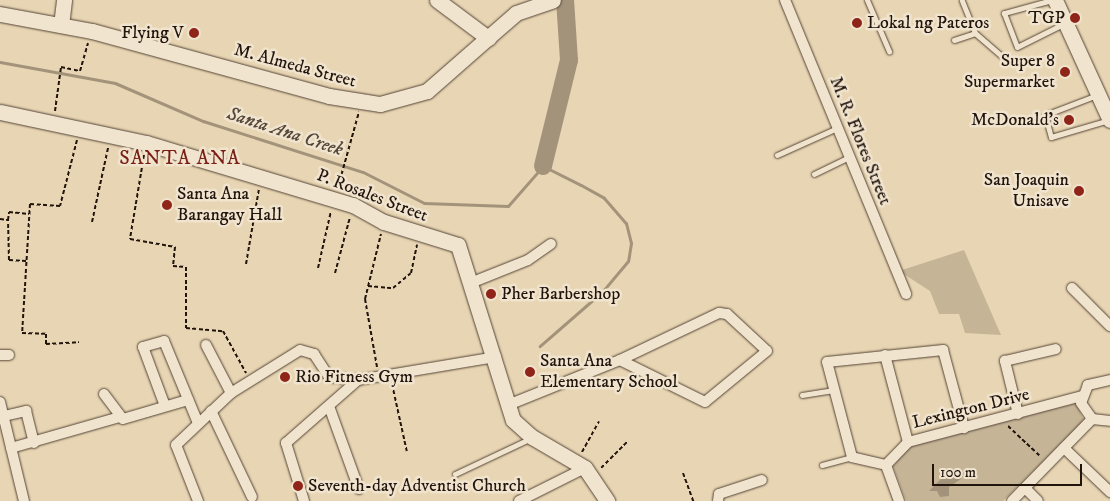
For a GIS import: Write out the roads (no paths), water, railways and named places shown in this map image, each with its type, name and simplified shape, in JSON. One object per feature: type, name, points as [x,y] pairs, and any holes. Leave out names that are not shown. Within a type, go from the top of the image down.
[{"type":"street","points":[[61,25],[64,0]]},
{"type":"street","points":[[436,0],[488,38]]},
{"type":"street","name":"M. R. Flores Street","points":[[785,0],[906,294]]},
{"type":"street","points":[[1054,0],[1110,120]]},
{"type":"street","points":[[1062,0],[1110,105]]},
{"type":"street","name":"M. Almeda Street","points":[[0,14],[92,31],[362,103],[393,102],[427,91],[516,13],[549,1]]},
{"type":"street","name":"P. Rosales Street","points":[[0,112],[81,126],[146,143],[353,205],[384,222],[419,235],[458,245],[473,282],[513,420],[532,437],[584,469],[607,501]]},
{"type":"street","points":[[473,282],[528,260],[551,244]]},
{"type":"street","points":[[1072,288],[1110,326]]},
{"type":"street","points":[[508,405],[620,360],[722,313],[767,351],[705,402],[620,360]]},
{"type":"street","points":[[166,406],[143,347],[164,341],[198,423]]},
{"type":"street","points":[[206,345],[231,393]]},
{"type":"street","points":[[198,501],[175,448],[198,423],[231,393],[308,349],[329,377],[358,380],[496,357]]},
{"type":"street","points":[[1018,414],[1005,361],[1056,349]]},
{"type":"street","points":[[900,501],[886,465],[852,457],[827,362],[943,350],[964,428]]},
{"type":"street","points":[[885,355],[908,442]]},
{"type":"street","points":[[304,501],[286,443],[330,409],[358,380]]},
{"type":"street","name":"Lexington Drive","points":[[886,465],[908,442],[1001,419],[1082,396],[1094,381],[1110,380]]},
{"type":"street","points":[[104,394],[120,417]]},
{"type":"street","points":[[1082,396],[1083,410],[1092,419],[1110,421]]},
{"type":"street","points":[[11,448],[188,400]]},
{"type":"street","points":[[0,402],[24,501]]},
{"type":"street","points":[[330,409],[359,489]]},
{"type":"street","points":[[4,416],[26,411],[34,443]]},
{"type":"street","points":[[211,411],[252,496]]},
{"type":"street","points":[[1012,501],[1092,419]]},
{"type":"street","points":[[1064,448],[1110,492]]},
{"type":"street","points":[[519,501],[584,469]]},
{"type":"street","points":[[718,501],[722,493],[762,480]]},
{"type":"street","points":[[1025,488],[1038,501]]},
{"type":"lane","points":[[867,0],[889,51]]},
{"type":"lane","points":[[962,0],[975,33],[1001,56]]},
{"type":"lane","points":[[1054,0],[1004,13],[1016,47],[1066,23]]},
{"type":"lane","points":[[954,40],[975,33]]},
{"type":"lane","points":[[1098,94],[1045,115],[1051,137],[1110,120]]},
{"type":"lane","points":[[777,155],[838,128]]},
{"type":"lane","points":[[814,174],[849,157]]},
{"type":"lane","points":[[802,395],[834,390]]},
{"type":"lane","points":[[455,474],[532,437]]},
{"type":"lane","points":[[822,465],[852,457]]},
{"type":"waterway","points":[[543,166],[569,60],[565,0]]},
{"type":"waterway","name":"Santa Ana Creek","points":[[0,62],[115,83],[203,121],[363,172],[424,203],[508,206],[543,166],[581,185],[604,198],[626,223],[631,243],[628,261],[603,291],[540,346]]},
{"type":"place","name":"TGP","points":[[1075,18]]},
{"type":"place","name":"Lokal ng Pateros","points":[[857,23]]},
{"type":"place","name":"Flying V","points":[[194,33]]},
{"type":"place","name":"Super 8 Supermarket","points":[[1065,72]]},
{"type":"place","name":"McDonald's","points":[[1069,120]]},
{"type":"place","name":"San Joaquin Unisave","points":[[1079,191]]},
{"type":"place","name":"Santa Ana Barangay Hall","points":[[167,205]]},
{"type":"place","name":"Pher Barbershop","points":[[491,294]]},
{"type":"place","name":"Santa Ana Elementary School","points":[[530,372]]},
{"type":"place","name":"Rio Fitness Gym","points":[[285,377]]},
{"type":"place","name":"Seventh-day Adventist Church","points":[[298,486]]},
{"type":"district","name":"SANTA ANA","points":[[180,158]]}]
